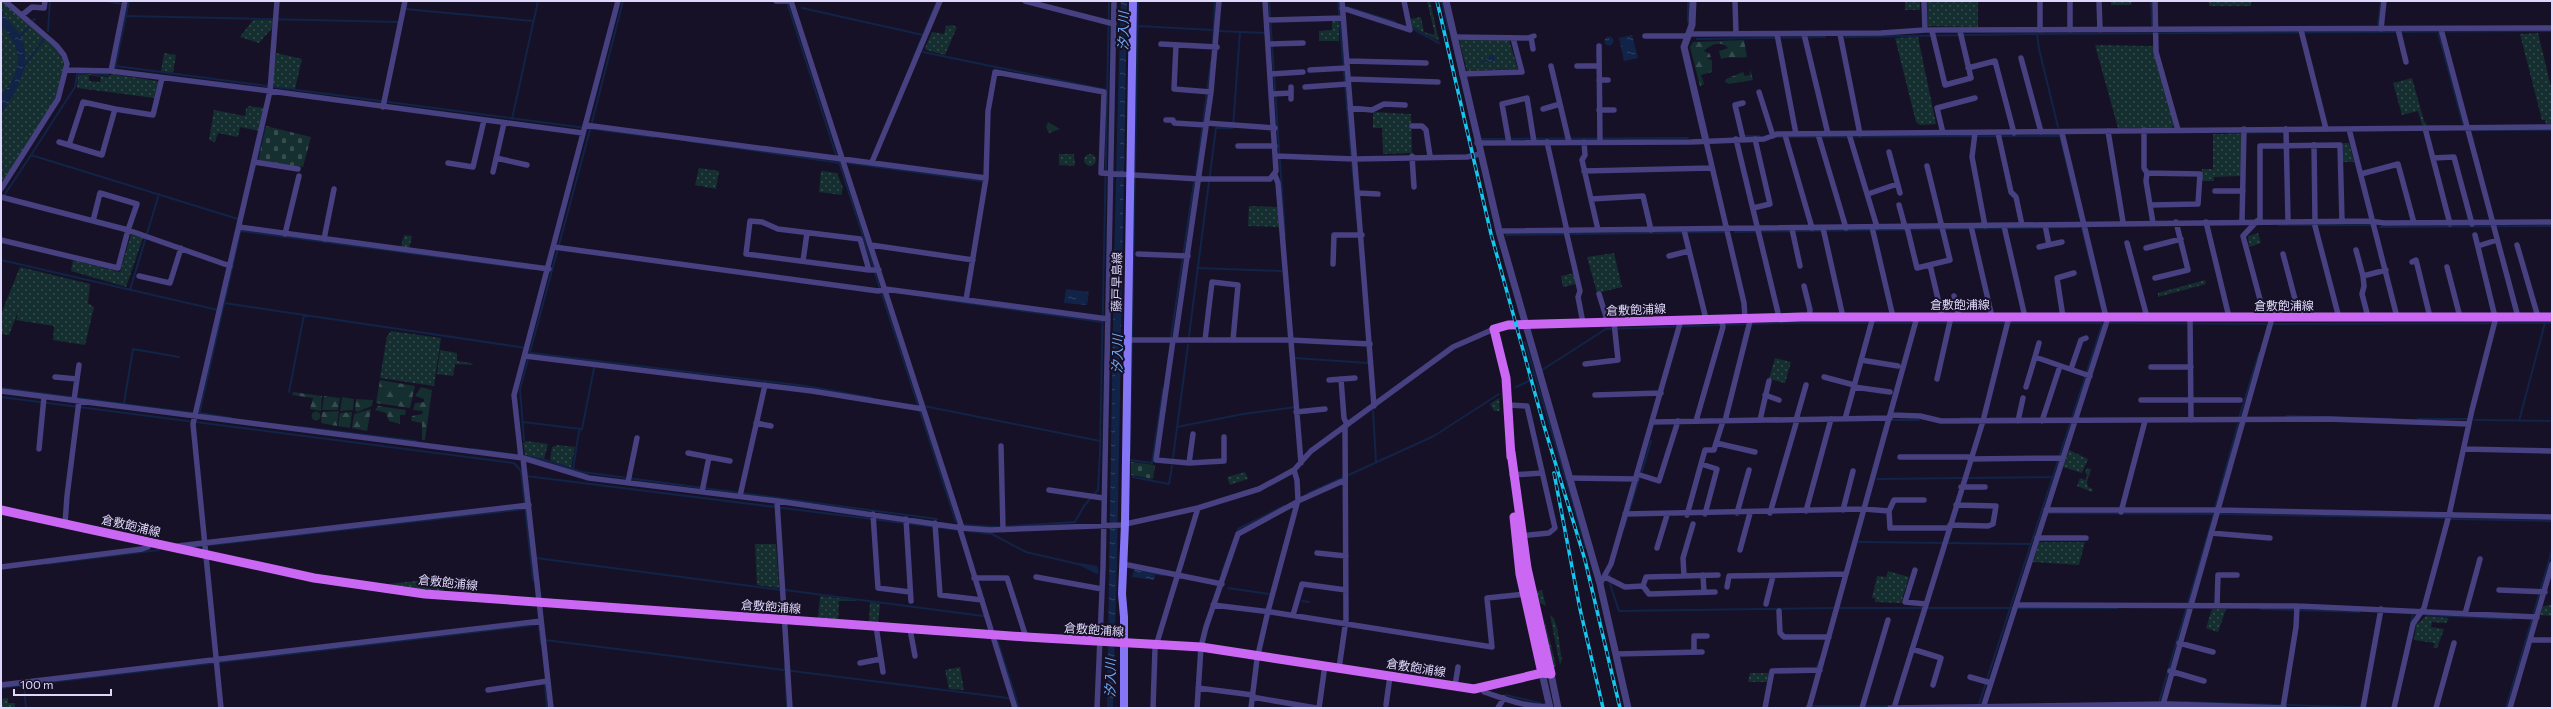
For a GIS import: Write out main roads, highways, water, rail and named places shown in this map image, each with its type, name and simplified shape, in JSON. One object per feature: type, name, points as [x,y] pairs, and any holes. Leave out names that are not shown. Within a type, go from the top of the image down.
[{"type":"main road","name":"藤戸早島線","points":[[1124,708],[1122,643],[1123,524],[1131,340],[1133,1]]},
{"type":"main road","name":"倉敷飽浦線","points":[[1513,475],[1506,378],[1494,329],[1524,325],[1583,323],[1613,326],[1680,324],[1706,319],[1722,323],[1779,317],[1843,317],[1872,321],[1893,316],[1916,321],[1992,317],[2008,321],[2025,317],[2147,317],[2190,322],[2229,317],[2460,317],[2496,320],[2518,317],[2552,317]]},
{"type":"main road","points":[[1513,475],[1520,519],[1519,536],[1538,651],[1547,674]]},
{"type":"main road","points":[[1513,475],[1519,536],[1524,568],[1520,574],[1538,613],[1541,625],[1540,636],[1546,660],[1545,670],[1547,674]]},
{"type":"main road","name":"倉敷飽浦線","points":[[1,510],[173,548],[205,547],[314,578],[365,586],[461,597],[991,635],[1156,646],[1201,647],[1474,689],[1547,674]]},
{"type":"main road","points":[[1538,613],[1534,621],[1538,651]]},
{"type":"water","name":"汐入川","points":[[1121,1],[1127,1],[1117,560],[1113,708],[1107,708],[1114,267]]},
{"type":"water","points":[[1,10],[22,39],[25,49],[25,58],[24,68],[17,88],[1,113],[1,97],[15,74],[18,59],[15,45],[7,32],[1,26]]},
{"type":"water","points":[[1632,35],[1638,58],[1624,61],[1619,38]]},
{"type":"water","points":[[1607,37],[1611,37],[1613,41],[1611,45],[1607,45],[1605,43],[1605,39]]},
{"type":"water","points":[[1492,54],[1495,56],[1495,61],[1477,63],[1488,59]]},
{"type":"water","points":[[1066,289],[1089,292],[1087,305],[1064,303]]},
{"type":"water","points":[[1080,563],[1097,566],[1099,572],[1097,574],[1079,565]]},
{"type":"water","points":[[1135,568],[1156,572],[1154,580],[1132,577]]},
{"type":"waterway","points":[[48,31],[50,1]]},
{"type":"waterway","points":[[106,1],[122,4]]},
{"type":"waterway","points":[[115,68],[129,1]]},
{"type":"waterway","points":[[512,119],[538,1]]},
{"type":"waterway","points":[[591,126],[623,1]]},
{"type":"waterway","points":[[913,59],[937,1]]},
{"type":"waterway","points":[[963,525],[997,527],[1075,522],[1084,506],[1098,490],[1109,1]]},
{"type":"waterway","points":[[1130,454],[1138,1]]},
{"type":"waterway","points":[[1213,42],[1215,1]]},
{"type":"waterway","points":[[1269,1],[1285,235]]},
{"type":"waterway","points":[[1338,1],[1351,155]]},
{"type":"waterway","points":[[1442,1],[1448,29]]},
{"type":"waterway","points":[[1688,1],[1688,22]]},
{"type":"waterway","points":[[2151,1],[2152,26]]},
{"type":"waterway","points":[[2378,24],[2381,1]]},
{"type":"waterway","points":[[787,2],[837,158]]},
{"type":"waterway","points":[[1344,6],[1395,22]]},
{"type":"waterway","points":[[802,8],[923,35]]},
{"type":"waterway","points":[[405,9],[533,21]]},
{"type":"waterway","points":[[126,16],[398,22]]},
{"type":"waterway","points":[[1138,26],[1213,30]]},
{"type":"waterway","points":[[19,38],[28,27]]},
{"type":"waterway","points":[[1413,29],[1439,43]]},
{"type":"waterway","points":[[1217,31],[1266,33]]},
{"type":"waterway","points":[[1845,37],[2030,34],[2552,31]]},
{"type":"waterway","points":[[1189,336],[1216,128],[1233,128],[1240,32]]},
{"type":"waterway","points":[[2438,32],[2463,124]]},
{"type":"waterway","points":[[2037,34],[2039,49],[2058,127]]},
{"type":"waterway","points":[[1697,39],[1825,37]]},
{"type":"waterway","points":[[24,67],[44,39]]},
{"type":"waterway","points":[[923,52],[1107,90]]},
{"type":"waterway","points":[[1196,175],[1211,62]]},
{"type":"waterway","points":[[116,66],[654,137]]},
{"type":"waterway","points":[[85,73],[77,74],[75,87],[31,155],[238,219]]},
{"type":"waterway","points":[[92,73],[108,75]]},
{"type":"waterway","points":[[252,179],[264,129]]},
{"type":"waterway","points":[[524,440],[520,389],[590,130]]},
{"type":"waterway","points":[[2471,130],[2552,130]]},
{"type":"waterway","points":[[2228,133],[2286,132]]},
{"type":"waterway","points":[[1745,136],[1759,136]]},
{"type":"waterway","points":[[1776,137],[2060,136],[2080,218]]},
{"type":"waterway","points":[[1480,139],[1688,138]]},
{"type":"waterway","points":[[688,141],[840,163]]},
{"type":"waterway","points":[[1,200],[31,155]]},
{"type":"waterway","points":[[839,162],[956,522]]},
{"type":"waterway","points":[[848,163],[981,181]]},
{"type":"waterway","points":[[1352,163],[1357,219]]},
{"type":"waterway","points":[[1171,337],[1194,182]]},
{"type":"waterway","points":[[130,290],[159,194]]},
{"type":"waterway","points":[[2279,225],[2373,225]]},
{"type":"waterway","points":[[2380,227],[2552,226]]},
{"type":"waterway","points":[[1735,232],[2080,227]]},
{"type":"waterway","points":[[199,415],[241,228]]},
{"type":"waterway","points":[[2082,228],[2102,310]]},
{"type":"waterway","points":[[241,231],[531,269]]},
{"type":"waterway","points":[[1506,235],[1724,232]]},
{"type":"waterway","points":[[1,260],[218,310]]},
{"type":"waterway","points":[[1197,268],[1282,271]]},
{"type":"waterway","points":[[931,298],[1102,322]]},
{"type":"waterway","points":[[224,303],[526,348]]},
{"type":"waterway","points":[[289,392],[304,315]]},
{"type":"waterway","points":[[1542,370],[1606,329],[1779,323],[2102,323]]},
{"type":"waterway","points":[[2110,323],[2266,324]]},
{"type":"waterway","points":[[2519,421],[2545,323]]},
{"type":"waterway","points":[[2273,324],[2552,323]]},
{"type":"waterway","points":[[1979,704],[2102,325]]},
{"type":"waterway","points":[[1525,342],[1586,548]]},
{"type":"waterway","points":[[1173,458],[1188,345]]},
{"type":"waterway","points":[[124,403],[133,349],[179,357]]},
{"type":"waterway","points":[[531,353],[806,386],[872,398]]},
{"type":"waterway","points":[[2239,418],[2259,353]]},
{"type":"waterway","points":[[1294,358],[1368,363],[1368,361]]},
{"type":"waterway","points":[[573,469],[579,431],[582,429],[594,368]]},
{"type":"waterway","points":[[1516,387],[1529,381],[1528,378],[1536,373]]},
{"type":"waterway","points":[[1,388],[193,413]]},
{"type":"waterway","points":[[1130,460],[1152,463],[1163,389]]},
{"type":"waterway","points":[[1309,493],[1434,436],[1499,394]]},
{"type":"waterway","points":[[1,397],[514,463],[521,471],[533,580]]},
{"type":"waterway","points":[[924,406],[1100,441]]},
{"type":"waterway","points":[[1177,427],[1243,414],[1296,407]]},
{"type":"waterway","points":[[1373,411],[1376,462]]},
{"type":"waterway","points":[[200,413],[231,418]]},
{"type":"waterway","points":[[2287,416],[2392,419]]},
{"type":"waterway","points":[[1961,418],[1978,418]]},
{"type":"waterway","points":[[1990,418],[2072,418]]},
{"type":"waterway","points":[[2418,419],[2468,419]]},
{"type":"waterway","points":[[1893,420],[1919,420]]},
{"type":"waterway","points":[[2475,420],[2552,421]]},
{"type":"waterway","points":[[523,422],[581,429]]},
{"type":"waterway","points":[[2215,508],[2238,424]]},
{"type":"waterway","points":[[301,427],[416,441]]},
{"type":"waterway","points":[[1642,471],[1651,441]]},
{"type":"waterway","points":[[473,449],[518,455]]},
{"type":"waterway","points":[[525,456],[545,460],[582,472],[937,519]]},
{"type":"waterway","points":[[1133,477],[1169,484],[1172,466]]},
{"type":"waterway","points":[[526,476],[992,534],[1026,552],[1082,565]]},
{"type":"waterway","points":[[1877,479],[2052,477]]},
{"type":"waterway","points":[[1624,528],[1639,479]]},
{"type":"waterway","points":[[1222,572],[1238,529],[1284,506]]},
{"type":"waterway","points":[[193,547],[525,509]]},
{"type":"waterway","points":[[2047,513],[2447,518]]},
{"type":"waterway","points":[[2159,702],[2214,513]]},
{"type":"waterway","points":[[2452,519],[2552,521]]},
{"type":"waterway","points":[[1859,542],[2031,544]]},
{"type":"waterway","points":[[46,564],[159,550]]},
{"type":"waterway","points":[[2506,708],[2552,550]]},
{"type":"waterway","points":[[536,558],[781,590]]},
{"type":"waterway","points":[[1156,574],[1164,575]]},
{"type":"waterway","points":[[1610,584],[1619,611],[1833,608],[2117,608]]},
{"type":"waterway","points":[[1228,588],[1269,594]]},
{"type":"waterway","points":[[785,590],[983,616]]},
{"type":"waterway","points":[[1302,601],[1309,602]]},
{"type":"waterway","points":[[2261,609],[2359,612]]},
{"type":"waterway","points":[[2411,623],[2413,614]]},
{"type":"waterway","points":[[2427,615],[2511,619]]},
{"type":"waterway","points":[[1,688],[535,625]]},
{"type":"waterway","points":[[539,627],[541,644]]},
{"type":"waterway","points":[[545,640],[1008,698]]},
{"type":"waterway","points":[[998,642],[1019,708]]},
{"type":"waterway","points":[[1817,667],[1820,660]]},
{"type":"waterway","points":[[785,666],[787,708]]},
{"type":"waterway","points":[[545,684],[547,708]]},
{"type":"waterway","points":[[24,686],[26,708]]},
{"type":"waterway","points":[[1506,695],[1540,703]]},
{"type":"waterway","points":[[2184,702],[2380,708]]},
{"type":"waterway","points":[[1806,706],[1891,706]]},
{"type":"railway","points":[[1437,1],[1491,234],[1544,426],[1585,560],[1620,708]]},
{"type":"railway","points":[[1554,473],[1580,609],[1603,708]]}]
